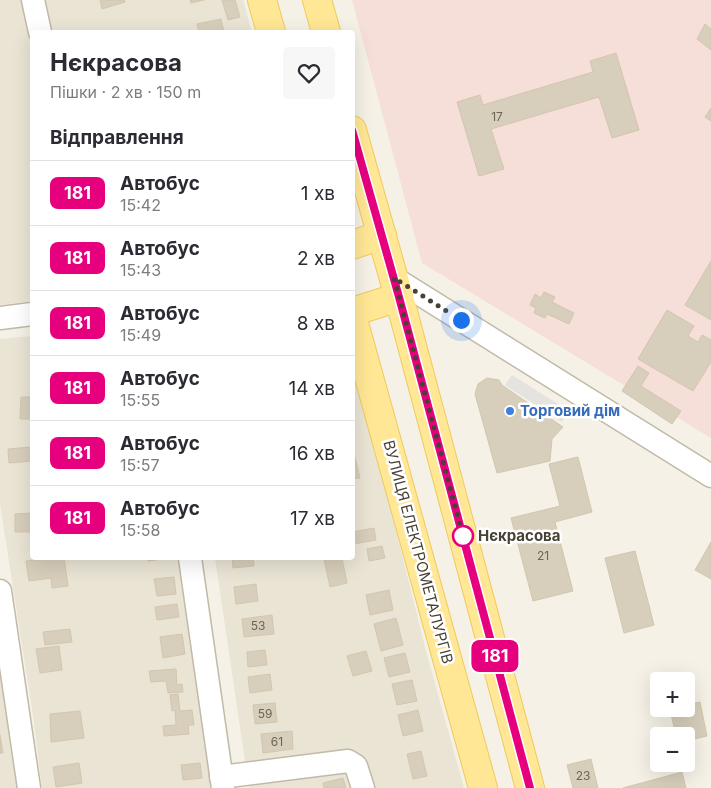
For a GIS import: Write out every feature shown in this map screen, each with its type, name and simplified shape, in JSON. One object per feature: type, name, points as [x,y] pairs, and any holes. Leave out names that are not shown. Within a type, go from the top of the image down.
[{"type":"main road","points":[[262,0],[271,30]]},
{"type":"main road","points":[[316,0],[325,30]]},
{"type":"main road","points":[[355,141],[530,788]]},
{"type":"main road","points":[[355,244],[382,236]]},
{"type":"main road","points":[[355,310],[396,287]]},
{"type":"main road","name":"ВУЛИЦЯ ЕЛЕКТРОМЕТАЛУРГІВ","points":[[355,327],[483,788]]},
{"type":"street","points":[[33,0],[40,30]]},
{"type":"street","points":[[396,287],[711,476]]},
{"type":"street","points":[[0,318],[30,314]]},
{"type":"street","points":[[190,560],[222,783],[348,761],[356,766],[363,788]]},
{"type":"street","points":[[0,591],[29,788]]},
{"type":"shaded area","points":[[0,0],[243,0],[251,30],[30,30],[30,301],[0,305]]},
{"type":"shaded area","points":[[352,0],[711,0],[711,438],[422,263]]},
{"type":"shaded area","points":[[30,336],[30,560],[181,560],[214,788],[42,788],[34,722],[0,504],[0,339]]},
{"type":"shaded area","points":[[355,367],[426,651],[464,788],[249,788],[215,560],[355,560]]},
{"type":"shaded area","points":[[512,375],[569,411],[562,422],[505,385]]},
{"type":"shaded area","points":[[0,616],[29,788],[0,788]]},
{"type":"building","points":[[100,0],[124,0],[125,2],[102,9]]},
{"type":"building","points":[[190,0],[204,0],[191,3]]},
{"type":"building","points":[[222,0],[235,0],[240,17],[228,20]]},
{"type":"building","points":[[221,19],[224,30],[198,30],[197,24]]},
{"type":"building","points":[[705,24],[711,29],[711,50],[697,39]]},
{"type":"building","points":[[616,53],[639,130],[612,138],[599,97],[491,129],[504,169],[479,176],[457,102],[480,95],[483,105],[593,72],[590,61]]},
{"type":"building","points":[[711,108],[711,121],[705,117]]},
{"type":"building","points":[[711,261],[711,320],[685,305]]},
{"type":"building","points":[[544,292],[555,297],[552,302],[574,313],[569,324],[547,314],[545,318],[534,313],[536,308],[530,305],[535,294],[541,298]]},
{"type":"building","points":[[667,310],[694,326],[688,336],[698,342],[702,335],[711,340],[711,362],[693,391],[638,359]]},
{"type":"building","points":[[638,366],[649,373],[641,386],[681,411],[672,424],[622,391]]},
{"type":"building","name":"Торговий дім","points":[[487,378],[499,380],[502,385],[563,427],[552,439],[550,461],[497,473],[475,394],[478,384]]},
{"type":"building","points":[[21,397],[30,397],[30,419],[20,419]]},
{"type":"building","points":[[30,447],[30,461],[9,463],[8,449]]},
{"type":"building","points":[[355,457],[360,478],[355,479]]},
{"type":"building","points":[[578,457],[592,512],[555,522],[573,591],[533,601],[511,518],[560,506],[549,464]]},
{"type":"building","points":[[30,513],[30,532],[15,532],[15,514]]},
{"type":"building","points":[[374,528],[376,540],[355,544],[355,531]]},
{"type":"building","points":[[711,542],[711,579],[695,570]]},
{"type":"building","points":[[382,546],[385,558],[369,561],[367,549]]},
{"type":"building","points":[[635,551],[654,625],[624,633],[605,558]]},
{"type":"building","points":[[64,560],[68,586],[52,588],[51,578],[29,581],[26,561]]},
{"type":"building","points":[[232,560],[253,560],[254,566],[233,568]]},
{"type":"building","points":[[324,560],[342,560],[347,583],[330,587]]},
{"type":"building","points":[[174,577],[176,594],[157,596],[154,579]]},
{"type":"building","points":[[256,584],[258,601],[236,604],[234,587]]},
{"type":"building","points":[[389,590],[393,610],[370,615],[366,595]]},
{"type":"building","points":[[177,604],[179,617],[157,620],[155,607]]},
{"type":"building","points":[[272,615],[274,634],[244,637],[242,619]]},
{"type":"building","points":[[396,618],[403,645],[381,651],[374,624]]},
{"type":"building","points":[[70,629],[72,642],[45,645],[43,632]]},
{"type":"building","points":[[182,634],[185,654],[163,658],[160,637]]},
{"type":"building","points":[[59,646],[62,670],[40,673],[36,649]]},
{"type":"building","points":[[265,650],[267,665],[248,667],[247,652]]},
{"type":"building","points":[[366,651],[372,671],[353,676],[347,656]]},
{"type":"building","points":[[405,653],[410,672],[389,677],[384,658]]},
{"type":"building","points":[[176,669],[177,685],[182,684],[183,692],[168,693],[166,681],[151,682],[149,671]]},
{"type":"building","points":[[270,674],[272,690],[250,693],[248,677]]},
{"type":"building","points":[[412,680],[417,701],[397,705],[392,684]]},
{"type":"building","points":[[178,694],[180,711],[192,710],[194,725],[188,725],[189,734],[164,736],[163,726],[176,725],[175,710],[172,711],[170,695]]},
{"type":"building","points":[[700,702],[707,736],[695,739],[695,727],[674,727],[672,717],[695,717],[695,703]]},
{"type":"building","points":[[275,703],[277,722],[255,724],[253,705]]},
{"type":"building","points":[[418,710],[423,731],[403,736],[398,715]]},
{"type":"building","points":[[80,711],[84,738],[51,742],[50,714]]},
{"type":"building","points":[[292,731],[293,749],[263,753],[261,734]]},
{"type":"building","points":[[0,735],[3,753],[0,753]]},
{"type":"building","points":[[421,751],[427,776],[413,779],[407,754]]},
{"type":"building","points":[[591,759],[598,788],[573,788],[567,765]]},
{"type":"building","points":[[79,763],[82,783],[56,787],[53,767]]},
{"type":"building","points":[[200,763],[202,778],[183,780],[181,765]]},
{"type":"building","points":[[682,772],[686,788],[623,788]]},
{"type":"building","points":[[343,778],[346,788],[324,788],[323,783]]},
{"type":"bus line","name":"181","points":[[355,141],[399,297],[530,788]]},
{"type":"place","name":"Торговий дім","points":[[510,411]]},
{"type":"place","name":"Нєкрасова","points":[[463,536]]},
{"type":"route","points":[[461,320],[394,278],[463,536]]}]
